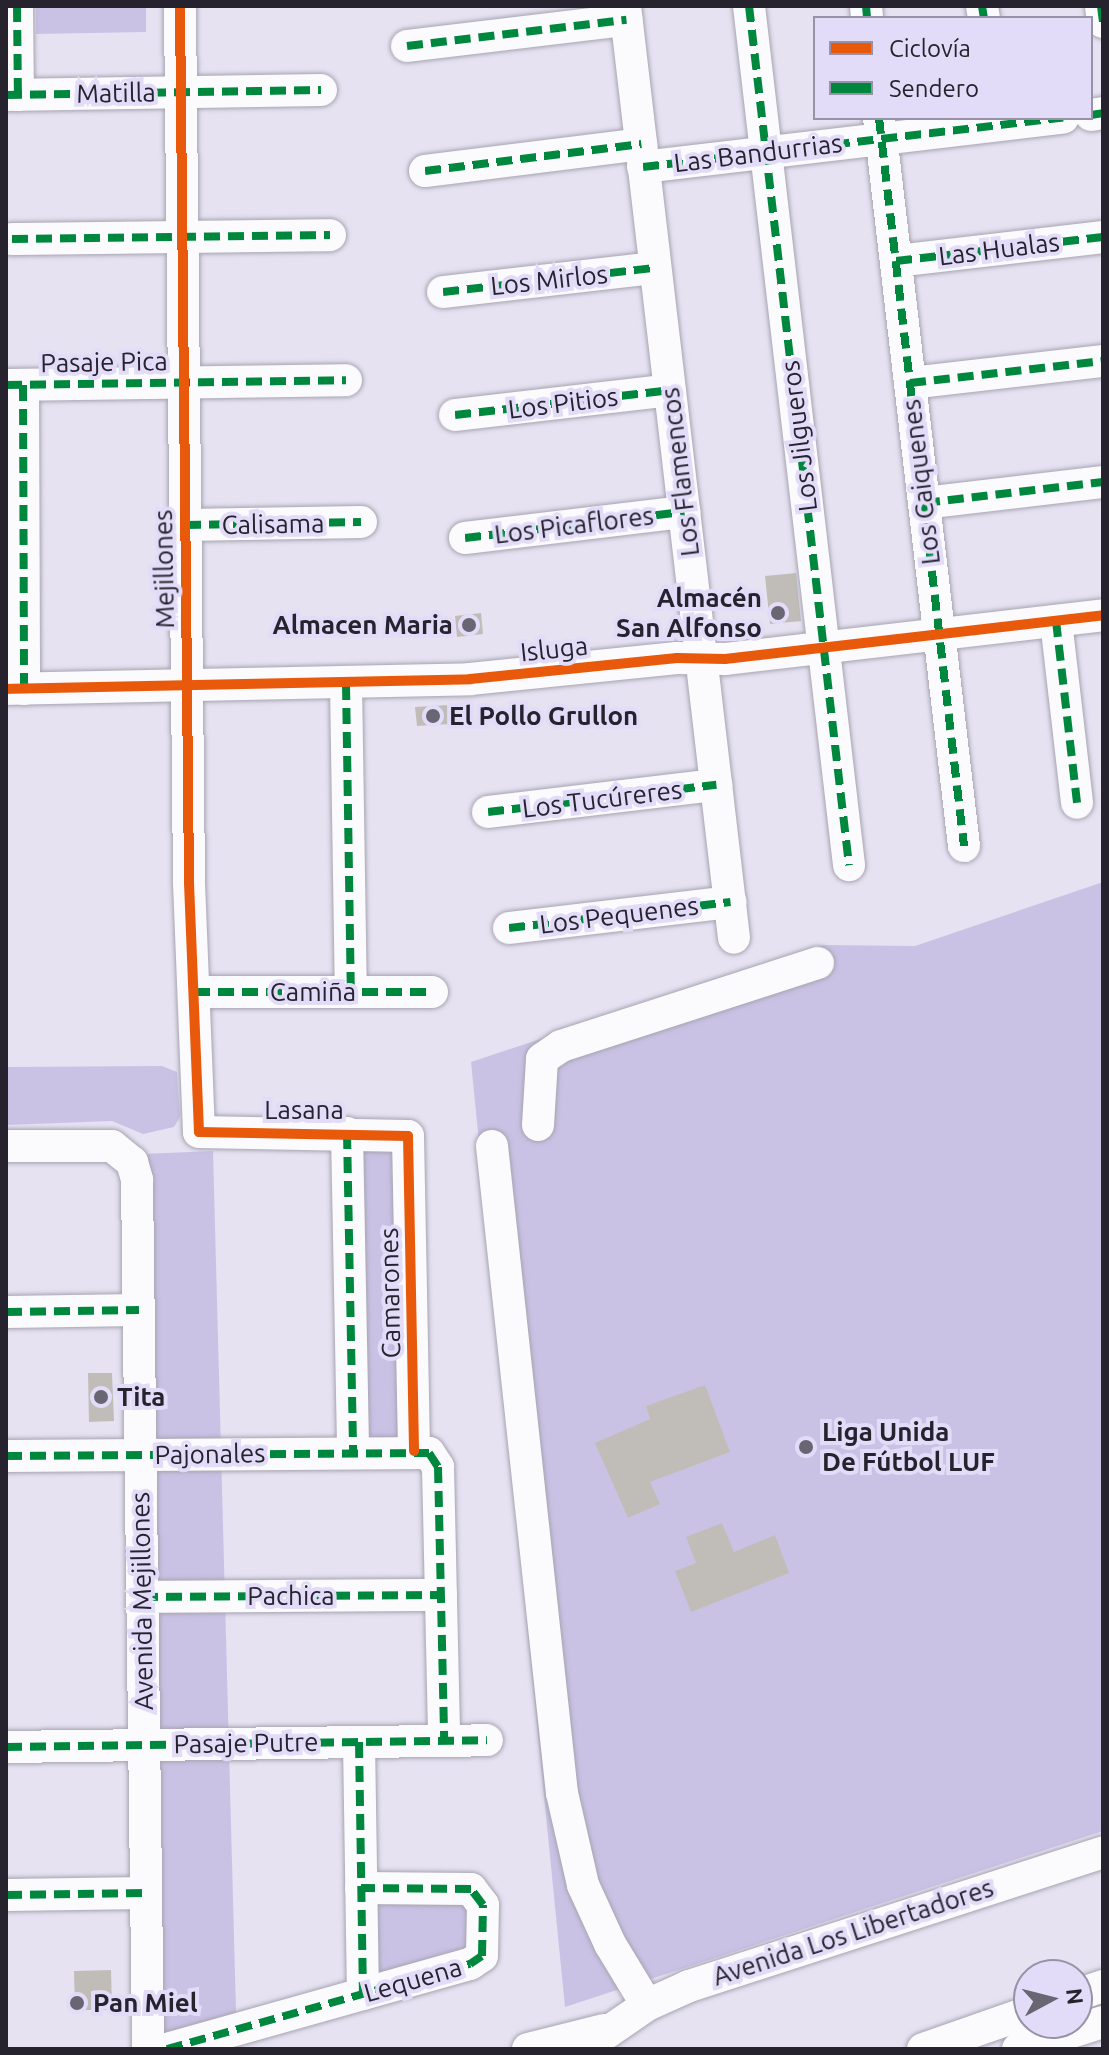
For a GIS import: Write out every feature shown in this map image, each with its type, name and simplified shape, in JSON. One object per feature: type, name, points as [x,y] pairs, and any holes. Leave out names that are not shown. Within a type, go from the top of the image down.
[{"type":"street","points":[[12,95],[17,6]]},
{"type":"street","name":"Mejillones","points":[[180,6],[187,688],[199,1132]]},
{"type":"street","name":"Los Jilgueros","points":[[749,6],[849,865]]},
{"type":"street","points":[[1101,6],[1103,22]]},
{"type":"street","points":[[407,46],[625,13]]},
{"type":"street","name":"Los Flamencos","points":[[625,13],[734,938]]},
{"type":"street","name":"Matilla","points":[[12,95],[321,90]]},
{"type":"street","name":"Las Bandurrias","points":[[425,171],[642,155],[766,153],[880,128],[1030,120]]},
{"type":"street","name":"Los Caiquenes","points":[[880,128],[964,846]]},
{"type":"street","points":[[12,239],[330,235]]},
{"type":"street","name":"Las Hualas","points":[[896,261],[1103,237]]},
{"type":"street","name":"Los Mirlos","points":[[443,292],[655,268]]},
{"type":"street","points":[[910,383],[1103,361]]},
{"type":"street","name":"Pasaje Pica","points":[[14,385],[346,380]]},
{"type":"street","points":[[14,385],[15,689]]},
{"type":"street","name":"Los Pitios","points":[[455,415],[670,390]]},
{"type":"street","points":[[924,503],[1103,482]]},
{"type":"street","name":"Los Picaflores","points":[[465,538],[684,512]]},
{"type":"street","name":"Calisama","points":[[185,525],[361,522]]},
{"type":"street","name":"Isluga","points":[[15,689],[187,688],[470,679],[823,648],[1103,615]]},
{"type":"street","points":[[1056,621],[1077,803]]},
{"type":"street","points":[[346,684],[351,992]]},
{"type":"street","name":"Los Tucúreres","points":[[488,812],[716,785]]},
{"type":"street","name":"Los Pequenes","points":[[509,928],[730,902]]},
{"type":"street","points":[[538,1125],[542,1059],[561,1046],[818,963]]},
{"type":"street","name":"Camiña","points":[[194,992],[432,992]]},
{"type":"street","name":"Lasana","points":[[199,1132],[408,1136]]},
{"type":"street","name":"Camarones","points":[[347,1133],[353,1451]]},
{"type":"street","name":"Camarones","points":[[408,1136],[414,1451]]},
{"type":"street","name":"Avenida Mejillones","points":[[6,1146],[103,1145],[126,1155],[137,1180],[148,2049]]},
{"type":"street","points":[[492,1146],[562,1793],[583,1885],[610,1944],[647,2005]]},
{"type":"street","points":[[6,1312],[139,1310]]},
{"type":"street","points":[[414,1451],[429,1453],[438,1467],[444,1741]]},
{"type":"street","name":"Pajonales","points":[[6,1456],[414,1451]]},
{"type":"street","name":"Pachica","points":[[142,1597],[441,1595]]},
{"type":"street","name":"Pasaje Putre","points":[[6,1747],[487,1740]]},
{"type":"street","points":[[359,1742],[363,1994]]},
{"type":"street","name":"Avenida Los Libertadores","points":[[583,2049],[647,2005],[718,1975],[1103,1852]]},
{"type":"street","name":"Lequena","points":[[167,2049],[470,1964],[482,1956],[486,1942],[481,1898],[471,1889],[361,1888]]},
{"type":"street","points":[[6,1895],[146,1893]]},
{"type":"street","points":[[923,2049],[1013,2018]]},
{"type":"street","points":[[1018,2049],[1103,2022]]},
{"type":"street","name":"Avenida Los Libertadores","points":[[528,2049],[611,2028]]},
{"type":"shaded area","points":[[36,6],[146,6],[146,32],[36,34]]},
{"type":"shaded area","name":"Liga Unida De Fútbol LUF","points":[[1103,882],[1103,1831],[565,2007],[471,1062],[823,945],[915,946]]},
{"type":"shaded area","points":[[162,1066],[177,1072],[180,1117],[174,1127],[143,1134],[112,1121],[6,1125],[6,1067]]},
{"type":"shaded area","points":[[362,1144],[397,1146],[407,1439],[366,1438]]},
{"type":"shaded area","points":[[213,1151],[237,2049],[161,2049],[143,1154]]},
{"type":"shaded area","points":[[470,1898],[473,1948],[376,1976],[376,1900]]},
{"type":"building","points":[[796,573],[801,621],[770,624],[765,576]]},
{"type":"building","name":"Almacen Maria","points":[[481,613],[483,634],[457,637],[455,616]]},
{"type":"building","name":"El Pollo Grullon","points":[[449,705],[450,724],[417,726],[415,707]]},
{"type":"building","name":"Tita","points":[[88,1373],[112,1373],[114,1421],[89,1422]]},
{"type":"building","points":[[705,1385],[730,1452],[650,1482],[660,1504],[628,1518],[595,1443],[650,1419],[646,1406]]},
{"type":"building","points":[[722,1523],[734,1552],[775,1535],[789,1573],[691,1612],[675,1571],[696,1563],[686,1537]]},
{"type":"building","points":[[111,1970],[112,2010],[75,2010],[74,1971]]},
{"type":"marked path","points":[[17,6],[18,95]]},
{"type":"marked path","points":[[749,6],[849,865]]},
{"type":"marked path","points":[[866,6],[867,16]]},
{"type":"marked path","points":[[982,6],[984,16]]},
{"type":"marked path","points":[[1101,6],[1103,22]]},
{"type":"marked path","points":[[407,46],[626,20]]},
{"type":"marked path","points":[[6,95],[321,90]]},
{"type":"marked path","points":[[1093,115],[1103,113]]},
{"type":"marked path","points":[[879,120],[964,846]]},
{"type":"marked path","points":[[643,167],[1046,120]]},
{"type":"marked path","points":[[425,171],[641,144]]},
{"type":"marked path","points":[[12,239],[330,235]]},
{"type":"marked path","points":[[896,261],[1103,237]]},
{"type":"marked path","points":[[443,292],[655,268]]},
{"type":"marked path","points":[[910,383],[1103,361]]},
{"type":"marked path","points":[[6,385],[346,380]]},
{"type":"marked path","points":[[23,385],[24,689]]},
{"type":"marked path","points":[[455,415],[670,390]]},
{"type":"marked path","points":[[924,503],[1103,482]]},
{"type":"marked path","points":[[465,538],[684,512]]},
{"type":"marked path","points":[[185,525],[361,522]]},
{"type":"marked path","points":[[1056,621],[1077,803]]},
{"type":"marked path","points":[[346,684],[351,992]]},
{"type":"marked path","points":[[488,812],[716,785]]},
{"type":"marked path","points":[[509,928],[730,902]]},
{"type":"marked path","points":[[194,992],[432,992]]},
{"type":"marked path","points":[[347,1133],[353,1451]]},
{"type":"marked path","points":[[6,1312],[139,1310]]},
{"type":"marked path","points":[[6,1456],[429,1453],[438,1467],[444,1741]]},
{"type":"marked path","points":[[142,1597],[441,1595]]},
{"type":"marked path","points":[[6,1747],[487,1740]]},
{"type":"marked path","points":[[359,1742],[363,1994]]},
{"type":"marked path","points":[[167,2049],[470,1964],[482,1956],[483,1905],[471,1889],[361,1888]]},
{"type":"marked path","points":[[6,1895],[146,1893]]},
{"type":"cycle path","points":[[180,6],[189,883],[199,1132],[408,1136],[414,1451]]},
{"type":"cycle path","points":[[6,689],[470,679],[677,658],[725,659],[1103,615]]},
{"type":"place","name":"Almacén San Alfonso","points":[[778,613]]},
{"type":"place","name":"Almacen Maria","points":[[469,625]]},
{"type":"place","name":"El Pollo Grullon","points":[[433,716]]},
{"type":"place","name":"Tita","points":[[101,1397]]},
{"type":"place","name":"Liga Unida De Fútbol LUF","points":[[806,1447]]},
{"type":"place","name":"Pan Miel","points":[[77,2003]]}]
